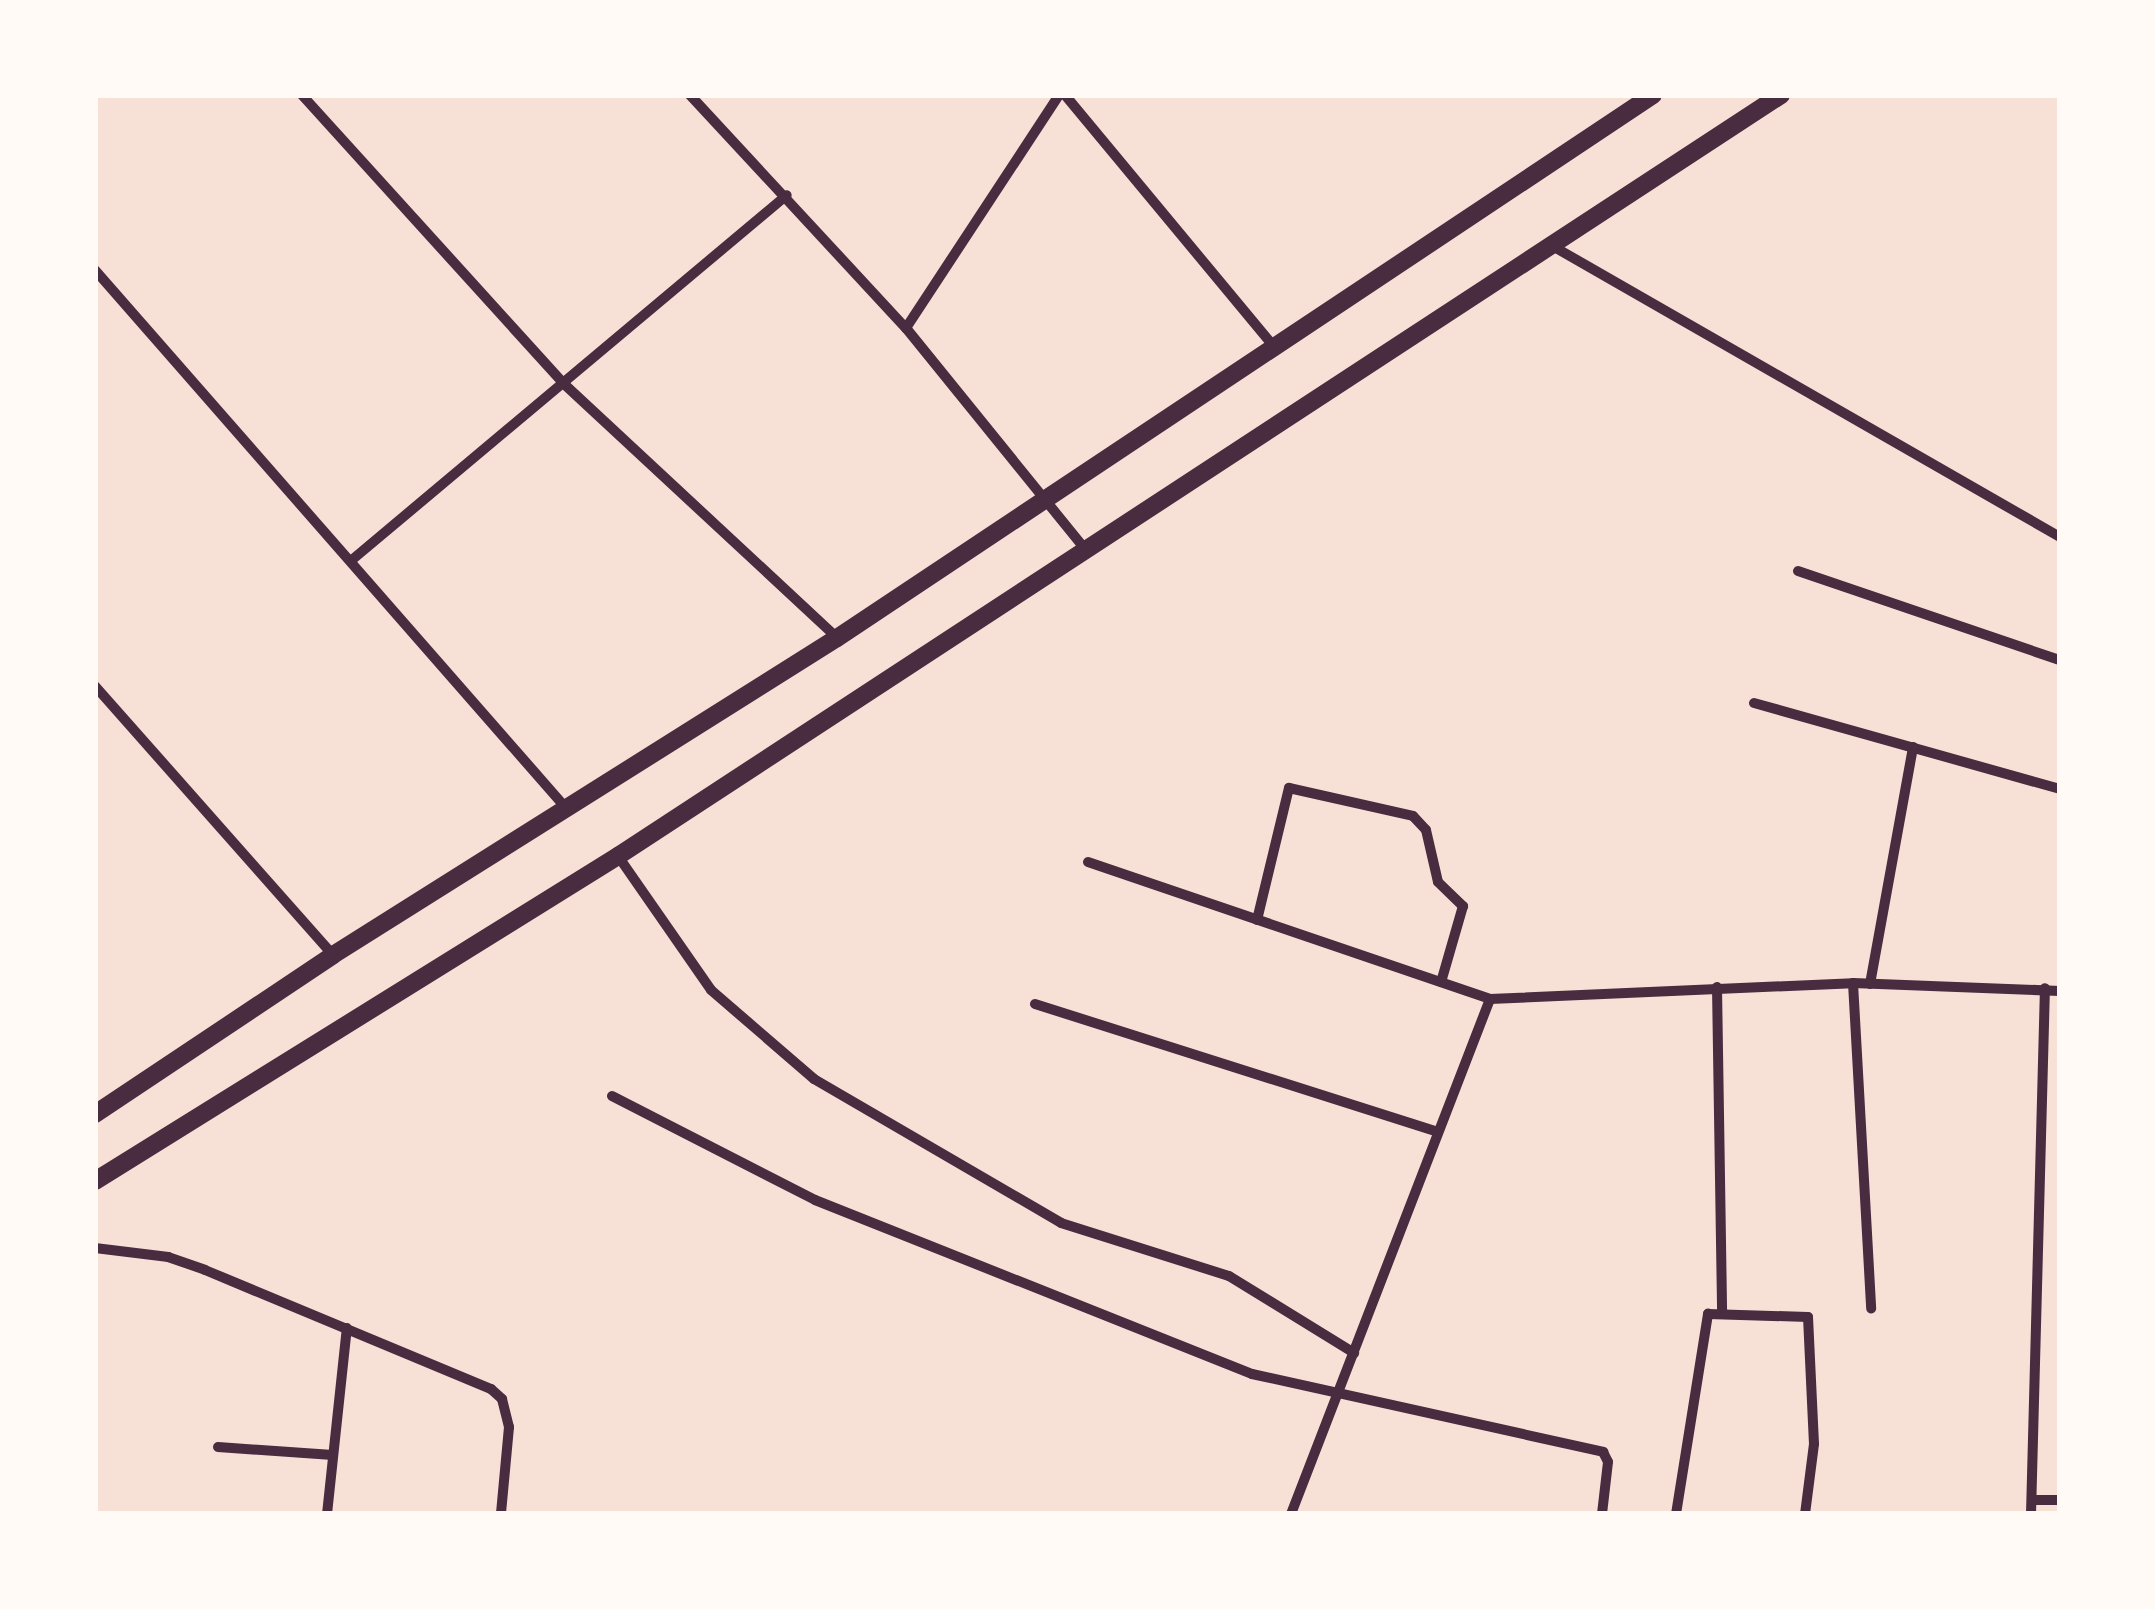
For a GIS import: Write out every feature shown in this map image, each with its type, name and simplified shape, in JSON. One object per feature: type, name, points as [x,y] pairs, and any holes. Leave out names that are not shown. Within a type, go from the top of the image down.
[{"type":"street","points":[[302,95],[563,383],[837,638]]},
{"type":"street","points":[[690,95],[906,328],[1084,548]]},
{"type":"street","points":[[906,328],[1062,95],[1272,344]]},
{"type":"street","points":[[95,1114],[333,955],[837,638],[1272,344],[1653,95]]},
{"type":"street","points":[[95,1182],[618,856],[1548,244],[1782,95]]},
{"type":"street","points":[[353,559],[787,196]]},
{"type":"street","points":[[1548,244],[2060,537]]},
{"type":"street","points":[[95,270],[353,559],[566,808]]},
{"type":"street","points":[[1798,570],[2060,660]]},
{"type":"street","points":[[95,686],[333,955]]},
{"type":"street","points":[[1754,703],[2060,788]]},
{"type":"street","points":[[1870,984],[1913,747]]},
{"type":"street","points":[[1258,920],[1290,788],[1413,816],[1426,830],[1438,882],[1463,906],[1441,982]]},
{"type":"street","points":[[618,856],[711,990],[814,1079],[1061,1223],[1229,1276],[1354,1353]]},
{"type":"street","points":[[1088,862],[1490,999],[1853,983],[2060,991]]},
{"type":"street","points":[[1853,983],[1871,1309]]},
{"type":"street","points":[[1717,988],[1722,1314]]},
{"type":"street","points":[[2031,1514],[2045,988]]},
{"type":"street","points":[[1291,1514],[1490,999]]},
{"type":"street","points":[[1035,1004],[1438,1132]]},
{"type":"street","points":[[612,1096],[815,1200],[1252,1374],[1603,1452],[1608,1462],[1602,1514]]},
{"type":"street","points":[[95,1248],[168,1258],[491,1388],[502,1399],[509,1427],[502,1514]]},
{"type":"street","points":[[1676,1514],[1706,1315],[1722,1314],[1802,1315],[1811,1323],[1814,1444],[1806,1514]]},
{"type":"street","points":[[327,1514],[347,1328]]},
{"type":"street","points":[[218,1446],[334,1455]]},
{"type":"street","points":[[2032,1500],[2060,1500]]}]
